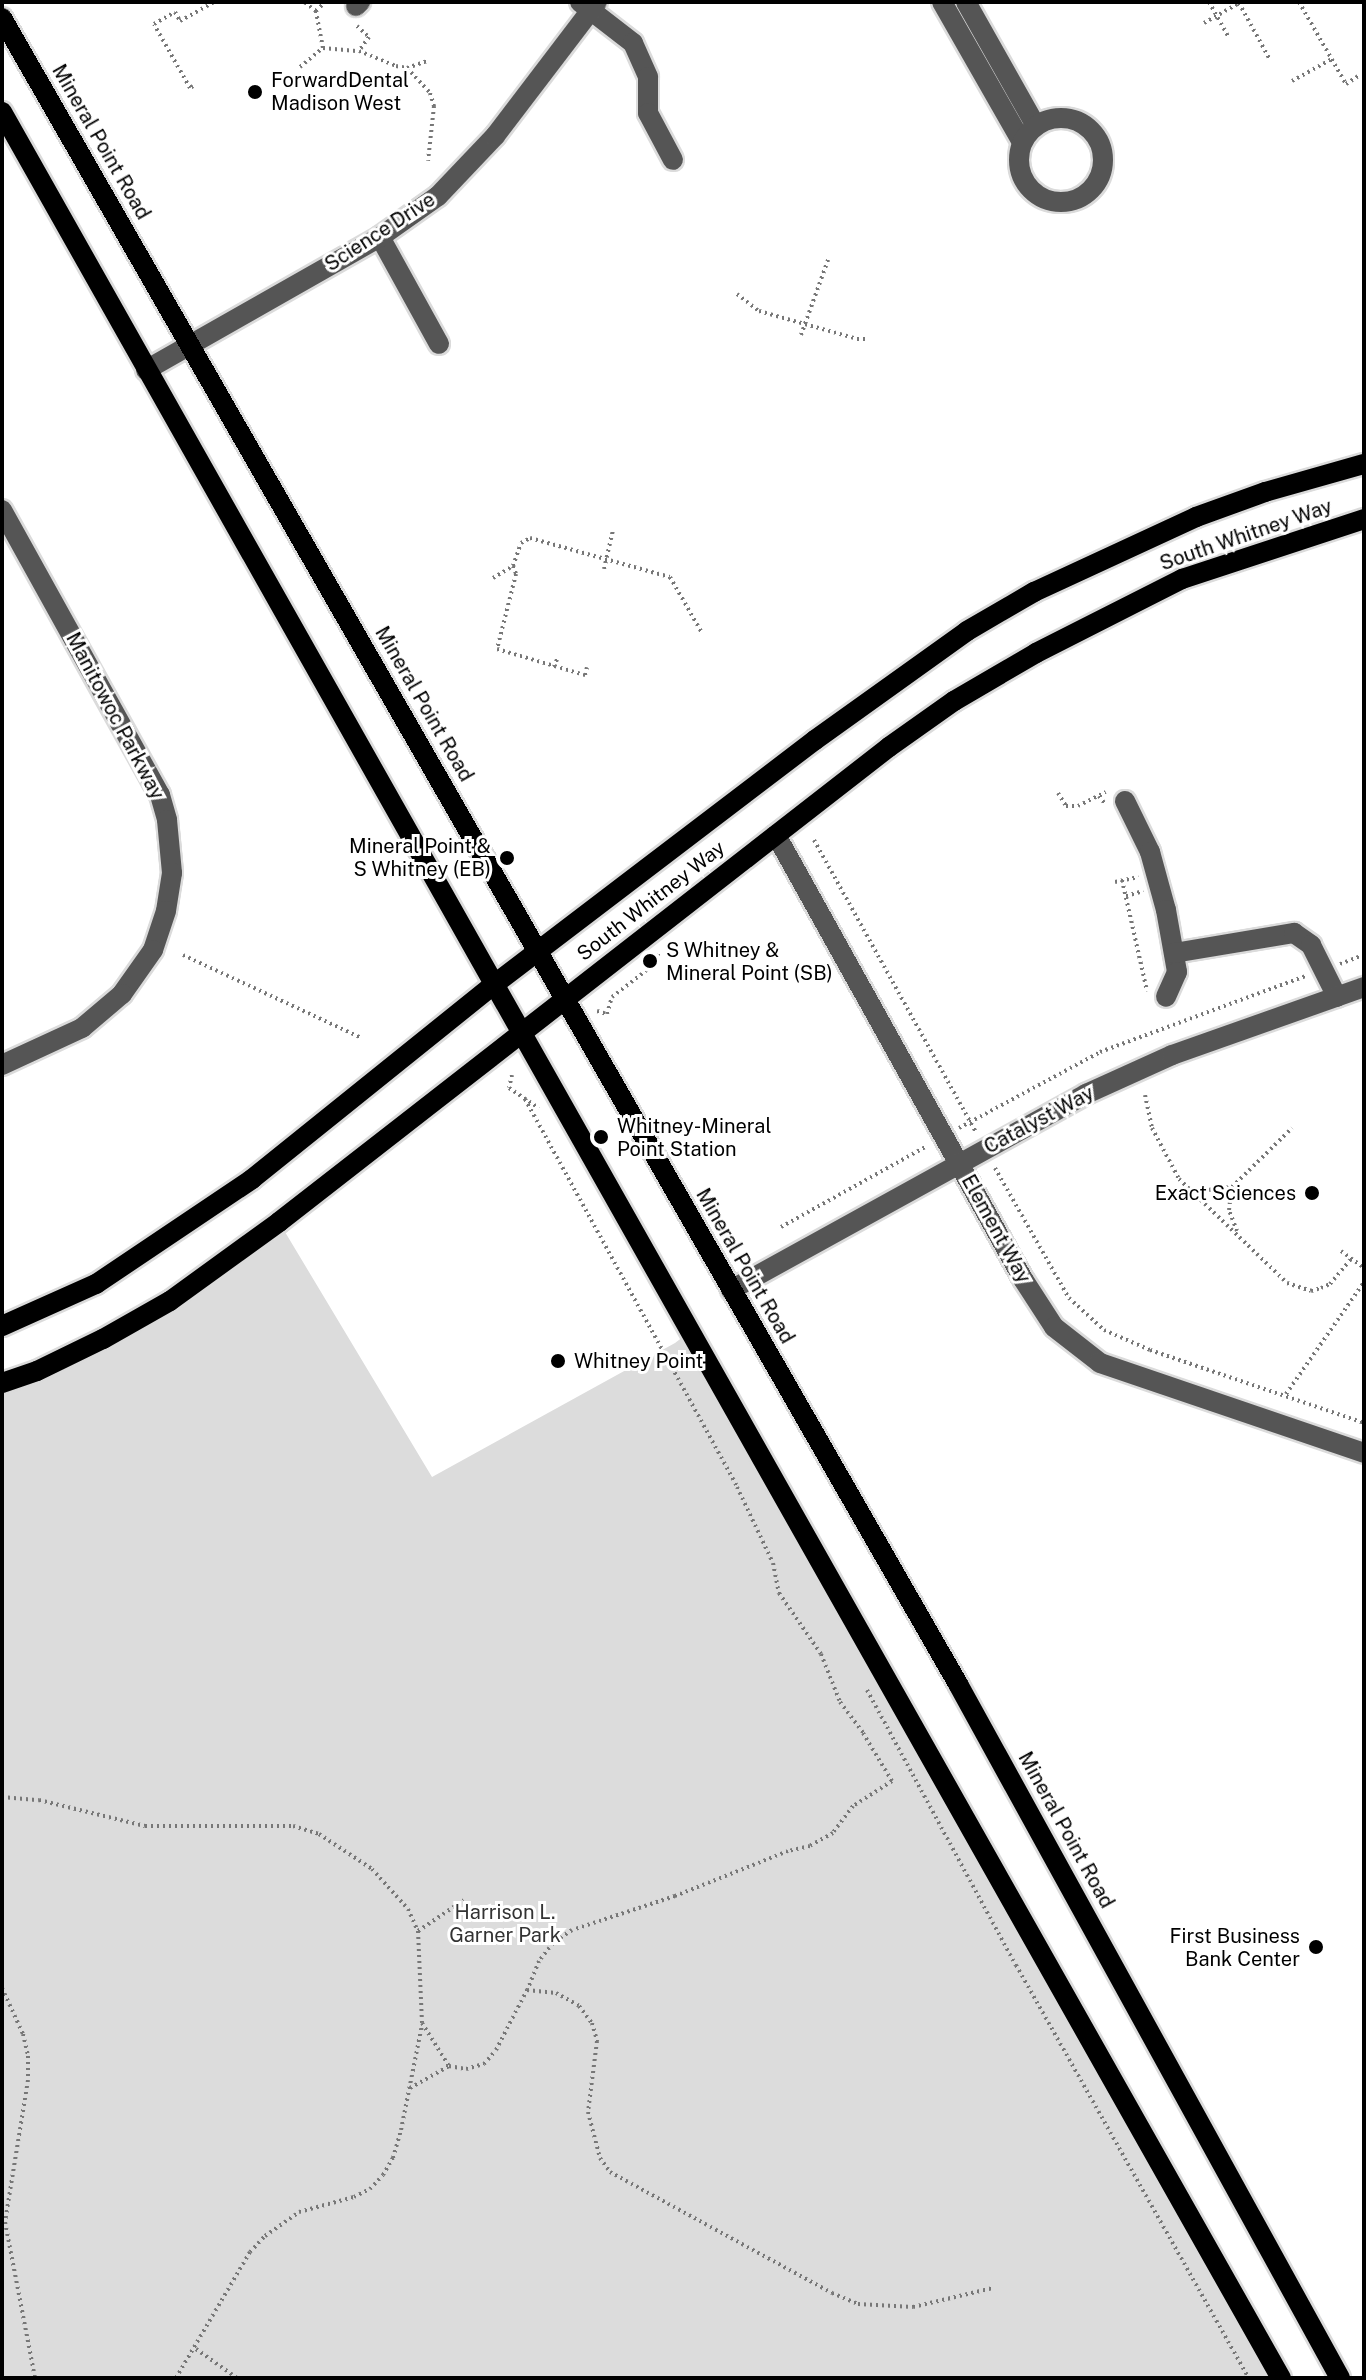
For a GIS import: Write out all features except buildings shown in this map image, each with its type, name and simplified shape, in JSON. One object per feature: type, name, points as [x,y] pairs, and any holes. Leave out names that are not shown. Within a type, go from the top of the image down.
[{"type":"main road","name":"Mineral Point Road","points":[[2,18],[958,1684],[1340,2378]]},
{"type":"main road","points":[[2,112],[1281,2378]]},
{"type":"main road","name":"South Whitney Way","points":[[2,1326],[96,1284],[159,1245],[252,1179],[496,983],[815,740],[967,631],[1021,600],[1196,517],[1265,492],[1364,464]]},
{"type":"main road","name":"South Whitney Way","points":[[2,1383],[37,1371],[103,1339],[170,1301],[279,1222],[941,710],[1036,653],[1182,579],[1364,519]]},
{"type":"street","points":[[942,2],[1029,134],[966,2]]},
{"type":"street","points":[[589,5],[633,43],[648,77],[648,113],[673,160]]},
{"type":"street","name":"Science Drive","points":[[146,370],[410,218],[470,167],[589,5]]},
{"type":"street","points":[[380,237],[439,344]]},
{"type":"street","name":"Manitowoc Parkway","points":[[2,510],[160,795],[167,820],[172,873],[166,911],[153,950],[122,994],[82,1028],[2,1065]]},
{"type":"street","points":[[1120,794],[1150,852],[1174,953],[1177,972],[1158,1001]]},
{"type":"street","name":"Element Way","points":[[776,835],[1054,1327],[1100,1363],[1364,1453]]},
{"type":"street","points":[[1174,953],[1294,933],[1311,945],[1326,969],[1337,997]]},
{"type":"street","name":"Catalyst Way","points":[[731,1290],[1086,1094],[1172,1055],[1364,987]]},
{"type":"path","points":[[193,86],[190,88],[154,24],[175,12],[180,21],[214,2]]},
{"type":"path","points":[[304,2],[316,11],[323,48]]},
{"type":"path","points":[[316,11],[325,2]]},
{"type":"path","points":[[1209,2],[1229,38]]},
{"type":"path","points":[[1299,2],[1346,84],[1360,75]]},
{"type":"path","points":[[1204,23],[1239,3],[1269,58]]},
{"type":"path","points":[[300,67],[323,48],[359,51],[383,64],[407,68],[427,61]]},
{"type":"path","points":[[1292,81],[1332,59]]},
{"type":"path","points":[[407,68],[430,93],[434,106],[428,161]]},
{"type":"path","points":[[801,335],[828,260]]},
{"type":"path","points":[[737,294],[759,311],[857,339],[868,339]]},
{"type":"path","points":[[604,569],[613,530]]},
{"type":"path","points":[[587,667],[585,675],[497,649],[516,574],[513,566],[521,543],[530,538],[670,577],[702,633]]},
{"type":"path","points":[[493,578],[513,566]]},
{"type":"path","points":[[554,667],[557,659]]},
{"type":"path","points":[[1058,793],[1066,806],[1078,806],[1120,794]]},
{"type":"path","points":[[814,840],[977,1134]]},
{"type":"path","points":[[1115,882],[1140,876]]},
{"type":"path","points":[[1122,880],[1158,1001]]},
{"type":"path","points":[[183,955],[362,1038]]},
{"type":"path","points":[[960,1128],[1100,1052],[1364,955]]},
{"type":"path","points":[[597,1011],[607,1014],[612,997],[652,966]]},
{"type":"path","points":[[408,2089],[449,2066],[466,2069],[484,2064],[496,2050],[539,1961],[553,1943],[572,1930],[675,1896],[788,1851],[810,1846],[833,1833],[853,1806],[892,1781],[840,1702],[821,1654],[779,1593],[769,1553],[737,1487],[524,1097],[509,1088],[512,1075]]},
{"type":"path","points":[[1145,1095],[1152,1128],[1179,1179],[1287,1283],[1311,1291],[1330,1284],[1351,1259]]},
{"type":"path","points":[[1190,1192],[1232,1187],[1292,1128]]},
{"type":"path","points":[[781,1227],[929,1145]]},
{"type":"path","points":[[994,1164],[1069,1298],[1087,1318],[1122,1340],[1364,1423]]},
{"type":"path","points":[[1232,1187],[1229,1210],[1239,1235]]},
{"type":"path","points":[[1341,1251],[1364,1268]]},
{"type":"path","points":[[1286,1394],[1364,1282]]},
{"type":"path","points":[[2,1797],[39,1800],[145,1826],[293,1826],[319,1834],[345,1848],[383,1879],[408,1909],[418,1931],[422,2023],[393,2158],[370,2189],[354,2197],[299,2212],[265,2236],[250,2252],[196,2349],[176,2378]]},
{"type":"path","points":[[418,1931],[464,1900]]},
{"type":"path","points":[[1016,1965],[1249,2378]]},
{"type":"path","points":[[2,1988],[23,2034],[28,2056],[28,2080],[5,2222],[35,2378]]},
{"type":"path","points":[[527,1990],[556,1993],[579,2006],[592,2023],[597,2041],[588,2112],[600,2158],[610,2172],[790,2271],[858,2304],[913,2307],[993,2288]]},
{"type":"path","points":[[422,2023],[449,2066]]},
{"type":"path","points":[[196,2349],[237,2378]]},
{"type":"green space","name":"Harrison L. Garner Park","points":[[279,1222],[432,1477],[675,1343],[692,1330],[1281,2378],[2,2378],[2,1383],[37,1371]]},
{"type":"place","name":"ForwardDental Madison West","points":[[255,92]]},
{"type":"place","name":"Mineral Point & S Whitney (EB)","points":[[507,858]]},
{"type":"place","name":"S Whitney & Mineral Point (SB)","points":[[650,961]]},
{"type":"place","name":"Whitney-Mineral Point Station","points":[[601,1137]]},
{"type":"place","name":"Exact Sciences","points":[[1312,1193]]},
{"type":"place","name":"Whitney Point","points":[[558,1361]]},
{"type":"place","name":"First Business Bank Center","points":[[1316,1947]]}]
